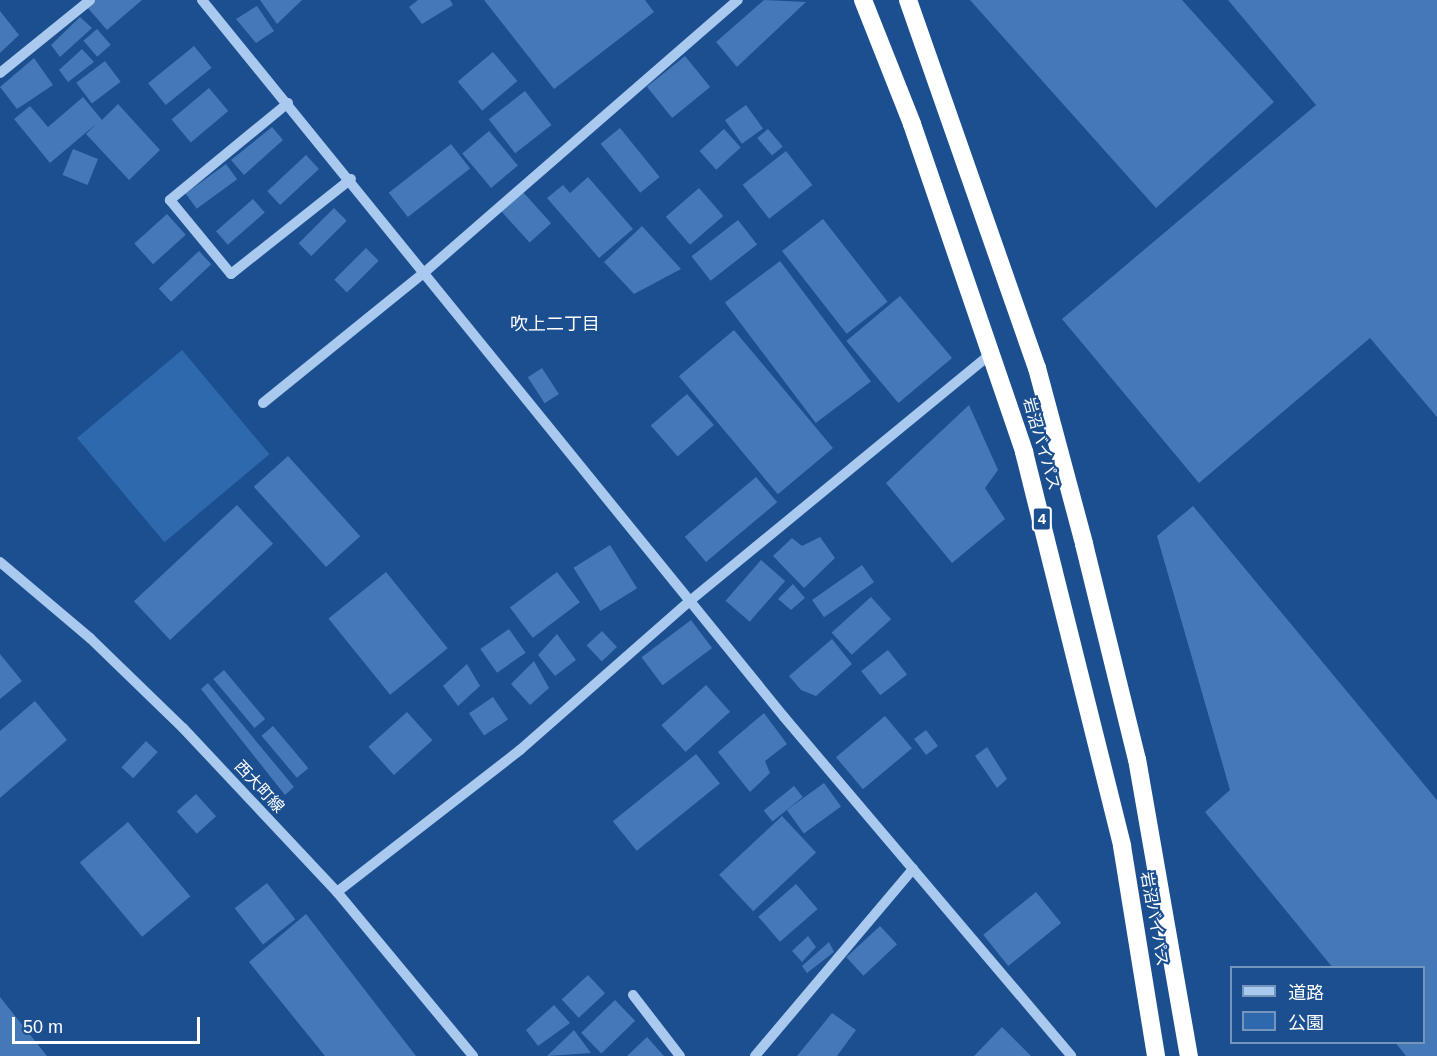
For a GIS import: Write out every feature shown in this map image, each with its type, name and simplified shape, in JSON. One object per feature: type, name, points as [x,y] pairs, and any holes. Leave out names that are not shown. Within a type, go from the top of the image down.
[{"type":"highway","name":"岩沼バイパス","points":[[863,0],[993,352],[1072,632],[1114,812],[1156,1056]]},
{"type":"highway","name":"岩沼バイパス","points":[[908,0],[1037,368],[1084,543],[1137,759],[1190,1056]]},
{"type":"street","points":[[0,73],[90,0]]},
{"type":"street","points":[[202,0],[426,271],[691,600],[1071,1056]]},
{"type":"street","points":[[263,403],[426,271],[738,0]]},
{"type":"street","points":[[288,103],[170,200],[223,265],[231,274],[351,179]]},
{"type":"street","points":[[337,892],[520,750],[691,600],[993,352]]},
{"type":"street","name":"西大町線","points":[[0,562],[90,638],[183,728],[337,892],[472,1056]]},
{"type":"street","points":[[754,1056],[913,869]]},
{"type":"street","points":[[633,995],[680,1056]]},
{"type":"green space","points":[[182,350],[269,454],[164,542],[77,438]]},
{"type":"building","points":[[96,0],[142,0],[107,30],[87,7]]},
{"type":"building","points":[[260,0],[302,0],[277,24]]},
{"type":"building","points":[[418,0],[450,0],[453,5],[422,24],[409,7]]},
{"type":"building","points":[[484,0],[645,0],[654,12],[554,89]]},
{"type":"building","points":[[764,0],[806,2],[737,67],[716,42]]},
{"type":"building","points":[[970,0],[1182,0],[1274,102],[1156,208]]},
{"type":"building","points":[[1228,0],[1437,0],[1437,417],[1370,338],[1199,483],[1062,319],[1316,105]]},
{"type":"building","points":[[257,6],[274,31],[256,43],[236,19]]},
{"type":"building","points":[[0,11],[19,35],[0,53]]},
{"type":"building","points":[[80,17],[92,28],[60,57],[51,45]]},
{"type":"building","points":[[97,29],[111,45],[97,57],[83,41]]},
{"type":"building","points":[[194,46],[212,68],[166,105],[148,83]]},
{"type":"building","points":[[82,49],[94,62],[68,82],[59,70]]},
{"type":"building","points":[[493,52],[517,81],[482,111],[458,82]]},
{"type":"building","points":[[685,56],[710,87],[672,118],[647,87]]},
{"type":"building","points":[[34,58],[53,85],[17,109],[0,87]]},
{"type":"building","points":[[105,61],[121,82],[92,103],[76,83]]},
{"type":"building","points":[[209,88],[228,111],[191,142],[171,119]]},
{"type":"building","points":[[525,91],[551,125],[515,153],[489,119]]},
{"type":"building","points":[[83,97],[102,120],[118,104],[160,150],[129,180],[86,134],[96,124],[50,163],[14,119],[30,106],[48,127]]},
{"type":"building","points":[[746,105],[763,128],[742,144],[725,120]]},
{"type":"building","points":[[272,127],[283,140],[244,175],[231,160]]},
{"type":"building","points":[[620,128],[660,177],[640,193],[601,144]]},
{"type":"building","points":[[724,129],[741,148],[716,170],[699,151]]},
{"type":"building","points":[[768,129],[783,147],[772,156],[757,138]]},
{"type":"building","points":[[489,131],[518,165],[491,188],[462,153]]},
{"type":"building","points":[[451,144],[470,168],[408,217],[389,193]]},
{"type":"building","points":[[73,149],[98,159],[88,185],[63,175]]},
{"type":"building","points":[[786,151],[812,185],[769,219],[743,185]]},
{"type":"building","points":[[306,155],[319,169],[280,205],[267,191]]},
{"type":"building","points":[[226,164],[237,179],[197,209],[186,193]]},
{"type":"building","points":[[588,177],[633,229],[599,258],[547,198],[563,185],[570,193]]},
{"type":"building","points":[[699,188],[723,216],[690,245],[666,217]]},
{"type":"building","points":[[523,192],[551,223],[530,243],[501,211]]},
{"type":"building","points":[[253,199],[265,213],[228,245],[216,231]]},
{"type":"building","points":[[334,208],[347,221],[311,256],[299,243]]},
{"type":"building","points":[[167,214],[186,235],[153,264],[134,243]]},
{"type":"building","points":[[823,219],[888,302],[847,334],[782,251]]},
{"type":"building","points":[[738,220],[757,244],[711,281],[692,256]]},
{"type":"building","points":[[642,226],[681,269],[634,294],[604,262]]},
{"type":"building","points":[[366,248],[379,261],[347,293],[334,280]]},
{"type":"building","points":[[199,251],[211,264],[171,302],[159,289]]},
{"type":"building","points":[[780,261],[871,382],[816,423],[725,303]]},
{"type":"building","points":[[900,296],[952,358],[898,403],[846,341]]},
{"type":"building","points":[[734,330],[833,448],[778,494],[679,376]]},
{"type":"building","points":[[542,368],[559,394],[545,403],[528,377]]},
{"type":"building","points":[[687,394],[714,425],[678,456],[651,425]]},
{"type":"building","points":[[969,405],[998,470],[985,488],[1005,519],[952,563],[886,483]]},
{"type":"building","points":[[288,456],[360,536],[326,567],[254,487]]},
{"type":"building","points":[[756,477],[777,502],[706,562],[685,537]]},
{"type":"building","points":[[237,505],[273,544],[170,640],[134,601]]},
{"type":"building","points":[[1193,506],[1437,800],[1437,1056],[1406,1056],[1397,1044],[1425,1044],[1425,966],[1331,966],[1205,812],[1230,790],[1157,536]]},
{"type":"building","points":[[820,537],[835,558],[804,588],[773,556],[792,538],[802,546]]},
{"type":"building","points":[[610,545],[637,588],[601,611],[574,568]]},
{"type":"building","points":[[761,560],[785,581],[750,622],[726,601]]},
{"type":"building","points":[[862,565],[874,582],[824,617],[812,600]]},
{"type":"building","points":[[386,572],[448,648],[390,695],[328,619]]},
{"type":"building","points":[[557,572],[580,602],[533,638],[510,608]]},
{"type":"building","points":[[793,584],[805,598],[791,610],[778,599]]},
{"type":"building","points":[[871,597],[891,619],[852,655],[832,632]]},
{"type":"building","points":[[691,620],[712,648],[663,685],[641,657]]},
{"type":"building","points":[[509,629],[526,653],[497,673],[480,649]]},
{"type":"building","points":[[602,631],[617,647],[602,661],[587,645]]},
{"type":"building","points":[[557,634],[576,660],[555,676],[538,655]]},
{"type":"building","points":[[832,639],[852,664],[816,696],[801,690],[789,676]]},
{"type":"building","points":[[888,650],[907,674],[880,695],[861,671]]},
{"type":"building","points":[[0,654],[22,681],[0,699]]},
{"type":"building","points":[[534,661],[549,688],[530,705],[511,684]]},
{"type":"building","points":[[467,664],[480,686],[458,706],[443,686]]},
{"type":"building","points":[[224,670],[265,719],[254,728],[213,679]]},
{"type":"building","points":[[208,683],[294,787],[285,795],[201,689]]},
{"type":"building","points":[[706,685],[730,712],[686,752],[661,725]]},
{"type":"building","points":[[493,697],[508,719],[484,736],[469,713]]},
{"type":"building","points":[[35,701],[67,740],[0,798],[0,731]]},
{"type":"building","points":[[407,712],[432,740],[394,775],[368,747]]},
{"type":"building","points":[[764,713],[787,744],[765,761],[770,773],[750,792],[718,752]]},
{"type":"building","points":[[885,716],[912,748],[863,789],[836,757]]},
{"type":"building","points":[[273,726],[308,768],[297,778],[262,736]]},
{"type":"building","points":[[926,730],[938,746],[926,755],[914,739]]},
{"type":"building","points":[[146,741],[158,752],[133,778],[121,767]]},
{"type":"building","points":[[987,747],[1007,779],[997,788],[975,756]]},
{"type":"building","points":[[696,754],[720,784],[637,851],[613,821]]},
{"type":"building","points":[[824,783],[841,806],[804,833],[787,810]]},
{"type":"building","points":[[794,786],[803,797],[773,821],[764,811]]},
{"type":"building","points":[[196,794],[216,816],[197,834],[177,811]]},
{"type":"building","points":[[782,816],[816,853],[753,911],[719,875]]},
{"type":"building","points":[[128,822],[190,896],[142,937],[80,862]]},
{"type":"building","points":[[267,883],[295,919],[263,944],[235,908]]},
{"type":"building","points":[[796,884],[818,909],[780,942],[758,917]]},
{"type":"building","points":[[1036,892],[1061,923],[1008,966],[983,935]]},
{"type":"building","points":[[306,914],[416,1056],[325,1056],[249,962]]},
{"type":"building","points":[[880,926],[897,944],[863,976],[846,957]]},
{"type":"building","points":[[808,936],[816,947],[802,962],[792,951]]},
{"type":"building","points":[[829,942],[834,952],[807,973],[802,966]]},
{"type":"building","points":[[588,975],[605,993],[579,1018],[562,1000]]},
{"type":"building","points":[[0,997],[47,1056],[0,1056]]},
{"type":"building","points":[[615,1000],[635,1021],[601,1054],[581,1033]]},
{"type":"building","points":[[554,1005],[570,1023],[538,1046],[526,1030]]},
{"type":"building","points":[[832,1013],[856,1030],[837,1056],[797,1056]]},
{"type":"building","points":[[1002,1027],[1031,1056],[974,1056]]},
{"type":"building","points":[[574,1030],[591,1053],[547,1056]]},
{"type":"building","points":[[647,1037],[664,1056],[627,1056]]},
{"type":"district","name":"吹上二丁目","points":[[555,324]]}]
